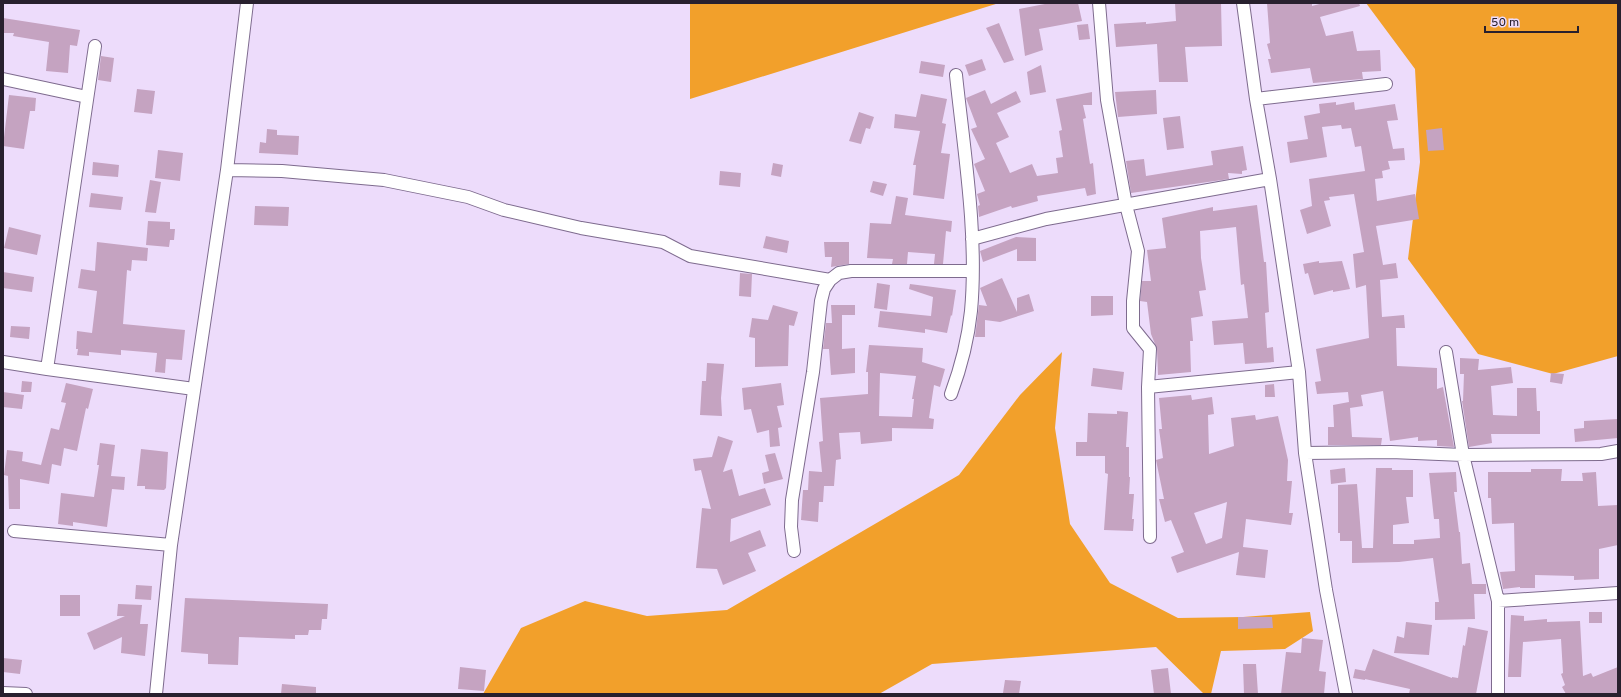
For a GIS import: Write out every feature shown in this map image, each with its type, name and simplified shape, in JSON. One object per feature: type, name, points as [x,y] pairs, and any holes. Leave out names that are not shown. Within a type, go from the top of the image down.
[{"type":"street","points":[[156,694],[171,545],[227,170],[247,3]]},
{"type":"street","points":[[1099,3],[1107,100],[1126,205],[1138,251],[1133,301],[1133,328],[1150,349],[1148,388],[1150,537]]},
{"type":"street","points":[[1243,3],[1256,99],[1270,179],[1299,372],[1305,453],[1326,590],[1346,694]]},
{"type":"street","points":[[47,369],[95,46]]},
{"type":"street","points":[[950,394],[960,370],[967,341],[971,311],[972,271],[972,240],[956,75]]},
{"type":"street","points":[[3,79],[87,97]]},
{"type":"street","points":[[1256,99],[1386,84]]},
{"type":"street","points":[[227,170],[282,171],[384,180],[468,197],[504,210],[581,228],[663,242],[690,256],[830,280]]},
{"type":"street","points":[[972,240],[1046,219],[1270,179]]},
{"type":"street","points":[[794,551],[791,526],[792,500],[813,372],[822,301],[824,290],[830,280],[839,273],[851,271],[972,271]]},
{"type":"street","points":[[1446,352],[1463,455],[1498,601],[1498,694]]},
{"type":"street","points":[[3,362],[194,389]]},
{"type":"street","points":[[1148,388],[1299,372]]},
{"type":"street","points":[[1305,453],[1391,452],[1463,455],[1601,454],[1618,451]]},
{"type":"street","points":[[14,531],[171,545]]},
{"type":"street","points":[[1498,601],[1618,593]]},
{"type":"street","points":[[3,693],[26,694]]},
{"type":"shaded area","points":[[690,3],[999,3],[690,99]]},
{"type":"shaded area","points":[[1366,3],[1618,3],[1618,356],[1553,374],[1478,354],[1408,259],[1420,162],[1415,69]]},
{"type":"shaded area","points":[[1062,352],[1055,428],[1070,524],[1110,583],[1178,618],[1243,617],[1310,612],[1313,631],[1285,649],[1221,651],[1211,694],[1204,694],[1156,647],[932,664],[879,694],[483,694],[521,628],[585,601],[647,616],[727,610],[959,475],[1020,395]]},
{"type":"building","points":[[1050,3],[1078,3],[1082,21],[1039,29],[1043,50],[1025,56],[1019,9]]},
{"type":"building","points":[[1175,3],[1221,3],[1222,46],[1185,47],[1188,82],[1159,82],[1157,44],[1116,47],[1114,24],[1146,22],[1146,24],[1176,21]]},
{"type":"building","points":[[1267,3],[1312,3],[1312,6],[1323,3],[1359,3],[1360,6],[1320,17],[1326,36],[1353,31],[1357,51],[1380,50],[1381,71],[1362,72],[1363,79],[1313,83],[1310,68],[1271,73],[1268,59],[1271,59],[1267,44],[1270,43]]},
{"type":"building","points":[[3,18],[80,30],[77,46],[70,45],[68,73],[46,71],[49,42],[13,36],[14,33],[3,33]]},
{"type":"building","points":[[999,23],[1014,60],[1004,63],[986,28]]},
{"type":"building","points":[[1088,24],[1090,39],[1079,40],[1077,25]]},
{"type":"building","points":[[101,56],[114,58],[111,82],[98,80]]},
{"type":"building","points":[[982,59],[986,70],[969,76],[965,65]]},
{"type":"building","points":[[921,61],[945,65],[943,77],[919,73]]},
{"type":"building","points":[[1041,65],[1046,92],[1030,95],[1027,72]]},
{"type":"building","points":[[137,89],[155,91],[152,114],[134,112]]},
{"type":"building","points":[[985,90],[991,104],[1016,91],[1021,102],[997,113],[1009,137],[996,143],[1010,173],[1032,164],[1037,176],[1058,173],[1056,158],[1063,157],[1059,131],[1062,130],[1056,99],[1092,92],[1092,105],[1083,105],[1086,118],[1083,119],[1090,164],[1093,163],[1096,194],[1087,196],[1085,188],[1037,196],[1038,201],[1012,208],[1011,206],[979,217],[978,206],[980,205],[977,194],[985,191],[974,164],[985,159],[971,129],[977,127],[966,98]]},
{"type":"building","points":[[1156,90],[1157,114],[1118,117],[1115,92]]},
{"type":"building","points":[[921,94],[947,99],[942,123],[946,124],[941,153],[950,154],[944,199],[913,195],[916,165],[913,165],[920,131],[894,128],[895,114],[916,117]]},
{"type":"building","points":[[9,95],[36,98],[35,111],[30,111],[24,149],[3,146]]},
{"type":"building","points":[[1336,102],[1336,105],[1354,102],[1355,110],[1395,104],[1398,120],[1387,121],[1393,149],[1404,148],[1405,160],[1388,161],[1390,169],[1382,171],[1383,178],[1375,179],[1377,201],[1415,194],[1419,219],[1376,226],[1383,265],[1396,263],[1398,278],[1380,280],[1382,317],[1404,315],[1405,328],[1396,328],[1397,366],[1437,368],[1437,389],[1443,387],[1454,447],[1437,446],[1437,440],[1418,441],[1418,437],[1390,441],[1383,391],[1361,395],[1363,406],[1350,408],[1352,437],[1382,438],[1381,445],[1328,445],[1328,427],[1334,427],[1333,405],[1349,402],[1348,392],[1317,394],[1315,382],[1321,381],[1316,349],[1369,338],[1366,285],[1356,288],[1353,254],[1364,252],[1354,194],[1329,197],[1330,200],[1324,201],[1331,226],[1307,234],[1300,210],[1312,206],[1309,179],[1365,171],[1361,146],[1355,147],[1351,128],[1342,129],[1341,125],[1322,127],[1327,157],[1290,163],[1287,142],[1308,139],[1304,116],[1320,113],[1319,104]]},
{"type":"building","points":[[859,112],[874,117],[870,129],[866,128],[861,144],[849,141]]},
{"type":"building","points":[[1180,116],[1184,148],[1167,150],[1163,118]]},
{"type":"building","points":[[1442,128],[1444,150],[1428,151],[1426,130]]},
{"type":"building","points":[[267,129],[277,130],[277,135],[299,136],[298,155],[259,153],[260,142],[266,143]]},
{"type":"building","points":[[1243,146],[1247,170],[1242,171],[1242,174],[1228,173],[1229,179],[1131,193],[1126,161],[1144,159],[1146,176],[1213,165],[1211,151]]},
{"type":"building","points":[[158,150],[183,153],[180,181],[155,178]]},
{"type":"building","points":[[93,162],[119,165],[118,177],[92,175]]},
{"type":"building","points":[[773,163],[783,165],[781,177],[771,175]]},
{"type":"building","points":[[720,171],[741,173],[740,187],[719,185]]},
{"type":"building","points":[[150,180],[161,182],[156,213],[145,212]]},
{"type":"building","points":[[873,181],[887,184],[883,196],[870,192]]},
{"type":"building","points":[[91,193],[123,197],[121,210],[89,207]]},
{"type":"building","points":[[896,196],[908,198],[905,215],[952,221],[951,232],[946,231],[943,264],[934,264],[935,254],[908,252],[907,264],[892,264],[893,259],[867,258],[870,223],[891,224]]},
{"type":"building","points":[[1257,205],[1264,262],[1266,262],[1269,312],[1265,313],[1267,348],[1273,347],[1274,362],[1245,364],[1243,343],[1214,345],[1212,321],[1248,318],[1244,284],[1241,285],[1236,227],[1200,231],[1201,258],[1206,290],[1199,291],[1203,316],[1191,318],[1193,341],[1190,341],[1191,372],[1158,375],[1157,349],[1151,334],[1147,302],[1140,301],[1142,281],[1151,281],[1147,250],[1166,248],[1162,218],[1213,207],[1213,211]]},
{"type":"building","points":[[255,206],[289,207],[288,226],[254,225]]},
{"type":"building","points":[[148,221],[170,222],[170,229],[175,229],[174,240],[170,240],[169,247],[146,245]]},
{"type":"building","points":[[9,227],[41,235],[37,255],[4,248]]},
{"type":"building","points":[[766,236],[789,241],[787,253],[763,248]]},
{"type":"building","points":[[1016,237],[1036,238],[1036,261],[1017,261],[1017,249],[983,262],[980,251]]},
{"type":"building","points":[[97,242],[148,248],[147,261],[132,260],[131,271],[127,270],[123,324],[185,330],[182,360],[166,359],[165,373],[155,372],[157,353],[121,350],[121,355],[89,352],[89,356],[77,355],[77,331],[92,333],[97,291],[78,288],[81,269],[95,271]]},
{"type":"building","points":[[824,242],[849,242],[849,264],[831,267],[832,257],[825,257]]},
{"type":"building","points":[[1319,261],[1319,263],[1342,261],[1350,289],[1333,292],[1333,290],[1314,295],[1308,273],[1305,274],[1303,264]]},
{"type":"building","points":[[3,272],[34,277],[32,292],[3,288]]},
{"type":"building","points":[[740,273],[752,274],[751,297],[739,296]]},
{"type":"building","points":[[1002,278],[1017,312],[1017,298],[1029,294],[1034,311],[1000,322],[985,320],[985,337],[975,337],[979,305],[987,306],[980,288]]},
{"type":"building","points":[[877,283],[890,285],[887,310],[874,308]]},
{"type":"building","points":[[910,284],[956,290],[952,316],[951,315],[947,333],[925,329],[925,333],[878,327],[880,311],[931,316],[933,297],[909,289]]},
{"type":"building","points":[[1091,296],[1113,296],[1113,315],[1091,316]]},
{"type":"building","points":[[773,305],[798,312],[794,326],[789,325],[788,366],[755,367],[755,338],[749,337],[752,318],[768,320]]},
{"type":"building","points":[[831,305],[855,305],[855,315],[842,315],[842,349],[855,348],[855,373],[831,375],[829,349],[823,349],[826,323],[832,323]]},
{"type":"building","points":[[11,326],[30,327],[29,339],[10,337]]},
{"type":"building","points":[[869,345],[923,348],[922,362],[945,369],[940,387],[934,385],[929,418],[934,419],[933,429],[892,428],[892,441],[861,444],[860,432],[839,433],[841,459],[836,460],[834,486],[824,486],[823,502],[819,502],[818,522],[801,520],[803,490],[808,490],[809,471],[822,472],[819,442],[823,441],[820,398],[868,394],[868,372],[866,372]],"holes":[[[880,373],[916,376],[912,399],[914,399],[912,417],[879,416]]]},
{"type":"building","points":[[1460,358],[1479,359],[1478,370],[1511,367],[1513,383],[1491,386],[1493,415],[1517,416],[1517,388],[1536,388],[1537,411],[1540,411],[1540,434],[1491,434],[1492,443],[1469,447],[1462,401],[1464,374],[1460,374]]},
{"type":"building","points":[[707,363],[724,364],[721,398],[722,416],[700,415],[702,381],[706,381]]},
{"type":"building","points":[[1093,368],[1124,372],[1122,390],[1091,386]]},
{"type":"building","points":[[1551,373],[1564,374],[1562,384],[1550,382]]},
{"type":"building","points":[[22,381],[32,382],[31,392],[21,392]]},
{"type":"building","points":[[66,383],[93,389],[88,409],[86,408],[77,451],[64,448],[61,466],[52,464],[49,484],[20,479],[20,509],[9,509],[8,476],[4,475],[7,450],[23,452],[22,461],[41,465],[51,428],[59,430],[66,403],[61,402]]},
{"type":"building","points":[[781,383],[784,405],[777,406],[782,427],[778,428],[780,446],[770,447],[769,430],[757,433],[751,409],[744,410],[742,388]]},
{"type":"building","points":[[1274,384],[1275,397],[1265,397],[1265,385]]},
{"type":"building","points":[[3,392],[24,395],[22,409],[3,407]]},
{"type":"building","points":[[1191,395],[1192,400],[1212,397],[1214,414],[1208,415],[1209,454],[1234,446],[1231,418],[1255,415],[1256,420],[1278,416],[1288,460],[1287,481],[1292,481],[1289,513],[1293,513],[1291,525],[1246,519],[1243,547],[1268,550],[1265,578],[1236,575],[1239,552],[1177,573],[1171,557],[1184,552],[1171,520],[1165,522],[1159,499],[1164,499],[1156,460],[1163,458],[1159,429],[1162,429],[1159,398]],"holes":[[[1227,502],[1222,538],[1206,544],[1194,513]]]},
{"type":"building","points":[[1117,411],[1128,412],[1126,447],[1129,447],[1129,494],[1134,494],[1132,519],[1134,519],[1133,531],[1104,530],[1108,474],[1105,473],[1105,456],[1076,456],[1076,442],[1087,442],[1088,413],[1117,414]]},
{"type":"building","points":[[1618,419],[1618,438],[1575,442],[1574,429],[1584,428],[1584,421]]},
{"type":"building","points":[[718,436],[733,441],[723,472],[732,469],[739,496],[765,488],[771,505],[731,519],[730,542],[760,530],[766,546],[748,553],[756,571],[723,585],[717,569],[696,568],[702,508],[711,509],[701,470],[695,471],[693,459],[712,457]]},
{"type":"building","points":[[100,443],[115,445],[111,476],[125,477],[124,490],[112,489],[107,527],[73,522],[73,526],[58,524],[61,493],[94,497],[99,465],[97,465]]},
{"type":"building","points":[[141,449],[168,452],[166,488],[164,490],[145,489],[145,486],[137,486]]},
{"type":"building","points":[[775,453],[783,479],[764,484],[762,473],[769,471],[765,455]]},
{"type":"building","points":[[1345,468],[1346,482],[1331,484],[1330,470]]},
{"type":"building","points":[[1376,468],[1413,470],[1413,497],[1406,497],[1409,523],[1393,525],[1393,544],[1414,544],[1414,540],[1440,538],[1439,519],[1434,519],[1429,473],[1456,472],[1457,492],[1454,492],[1460,532],[1462,564],[1470,563],[1472,584],[1486,584],[1486,594],[1474,594],[1475,619],[1435,620],[1435,602],[1439,602],[1433,558],[1399,562],[1352,563],[1352,541],[1340,541],[1340,533],[1338,533],[1338,485],[1357,484],[1362,548],[1373,548]]},
{"type":"building","points":[[1531,469],[1562,469],[1561,481],[1583,481],[1582,473],[1596,472],[1598,506],[1618,505],[1618,545],[1599,549],[1599,579],[1574,580],[1574,576],[1535,575],[1535,588],[1520,587],[1503,589],[1500,572],[1515,571],[1514,523],[1492,524],[1491,498],[1488,498],[1488,472],[1531,472]]},
{"type":"building","points":[[136,585],[152,586],[151,600],[135,599]]},
{"type":"building","points":[[60,595],[80,595],[80,616],[60,616]]},
{"type":"building","points":[[185,598],[328,604],[327,619],[322,619],[321,630],[309,630],[308,635],[295,635],[295,639],[239,637],[238,665],[208,664],[208,654],[181,652]]},
{"type":"building","points":[[118,604],[142,605],[140,624],[148,624],[145,656],[121,653],[122,637],[94,650],[87,633],[125,616],[117,616]]},
{"type":"building","points":[[1589,612],[1602,612],[1602,623],[1589,623]]},
{"type":"building","points":[[1511,615],[1524,616],[1524,621],[1547,619],[1547,622],[1580,621],[1583,676],[1591,673],[1593,677],[1618,667],[1618,694],[1566,694],[1562,687],[1565,685],[1561,674],[1563,673],[1561,639],[1523,642],[1521,677],[1508,677]]},
{"type":"building","points":[[1238,617],[1272,617],[1273,628],[1238,629]]},
{"type":"building","points":[[1406,622],[1432,625],[1429,655],[1394,653],[1397,636],[1404,638]]},
{"type":"building","points":[[1468,627],[1488,631],[1476,694],[1409,694],[1410,689],[1365,679],[1353,678],[1355,669],[1365,671],[1373,649],[1452,678],[1458,678],[1463,645],[1465,646]]},
{"type":"building","points":[[1302,638],[1323,640],[1319,671],[1326,672],[1324,694],[1281,694],[1286,652],[1301,653]]},
{"type":"building","points":[[3,658],[22,660],[20,674],[3,672]]},
{"type":"building","points":[[1243,664],[1256,664],[1258,694],[1244,694]]},
{"type":"building","points":[[460,667],[486,670],[484,691],[458,689]]},
{"type":"building","points":[[1168,668],[1171,694],[1154,694],[1151,670]]},
{"type":"building","points":[[1005,680],[1021,681],[1019,694],[1003,693]]},
{"type":"building","points":[[282,684],[316,687],[316,694],[281,694]]}]
